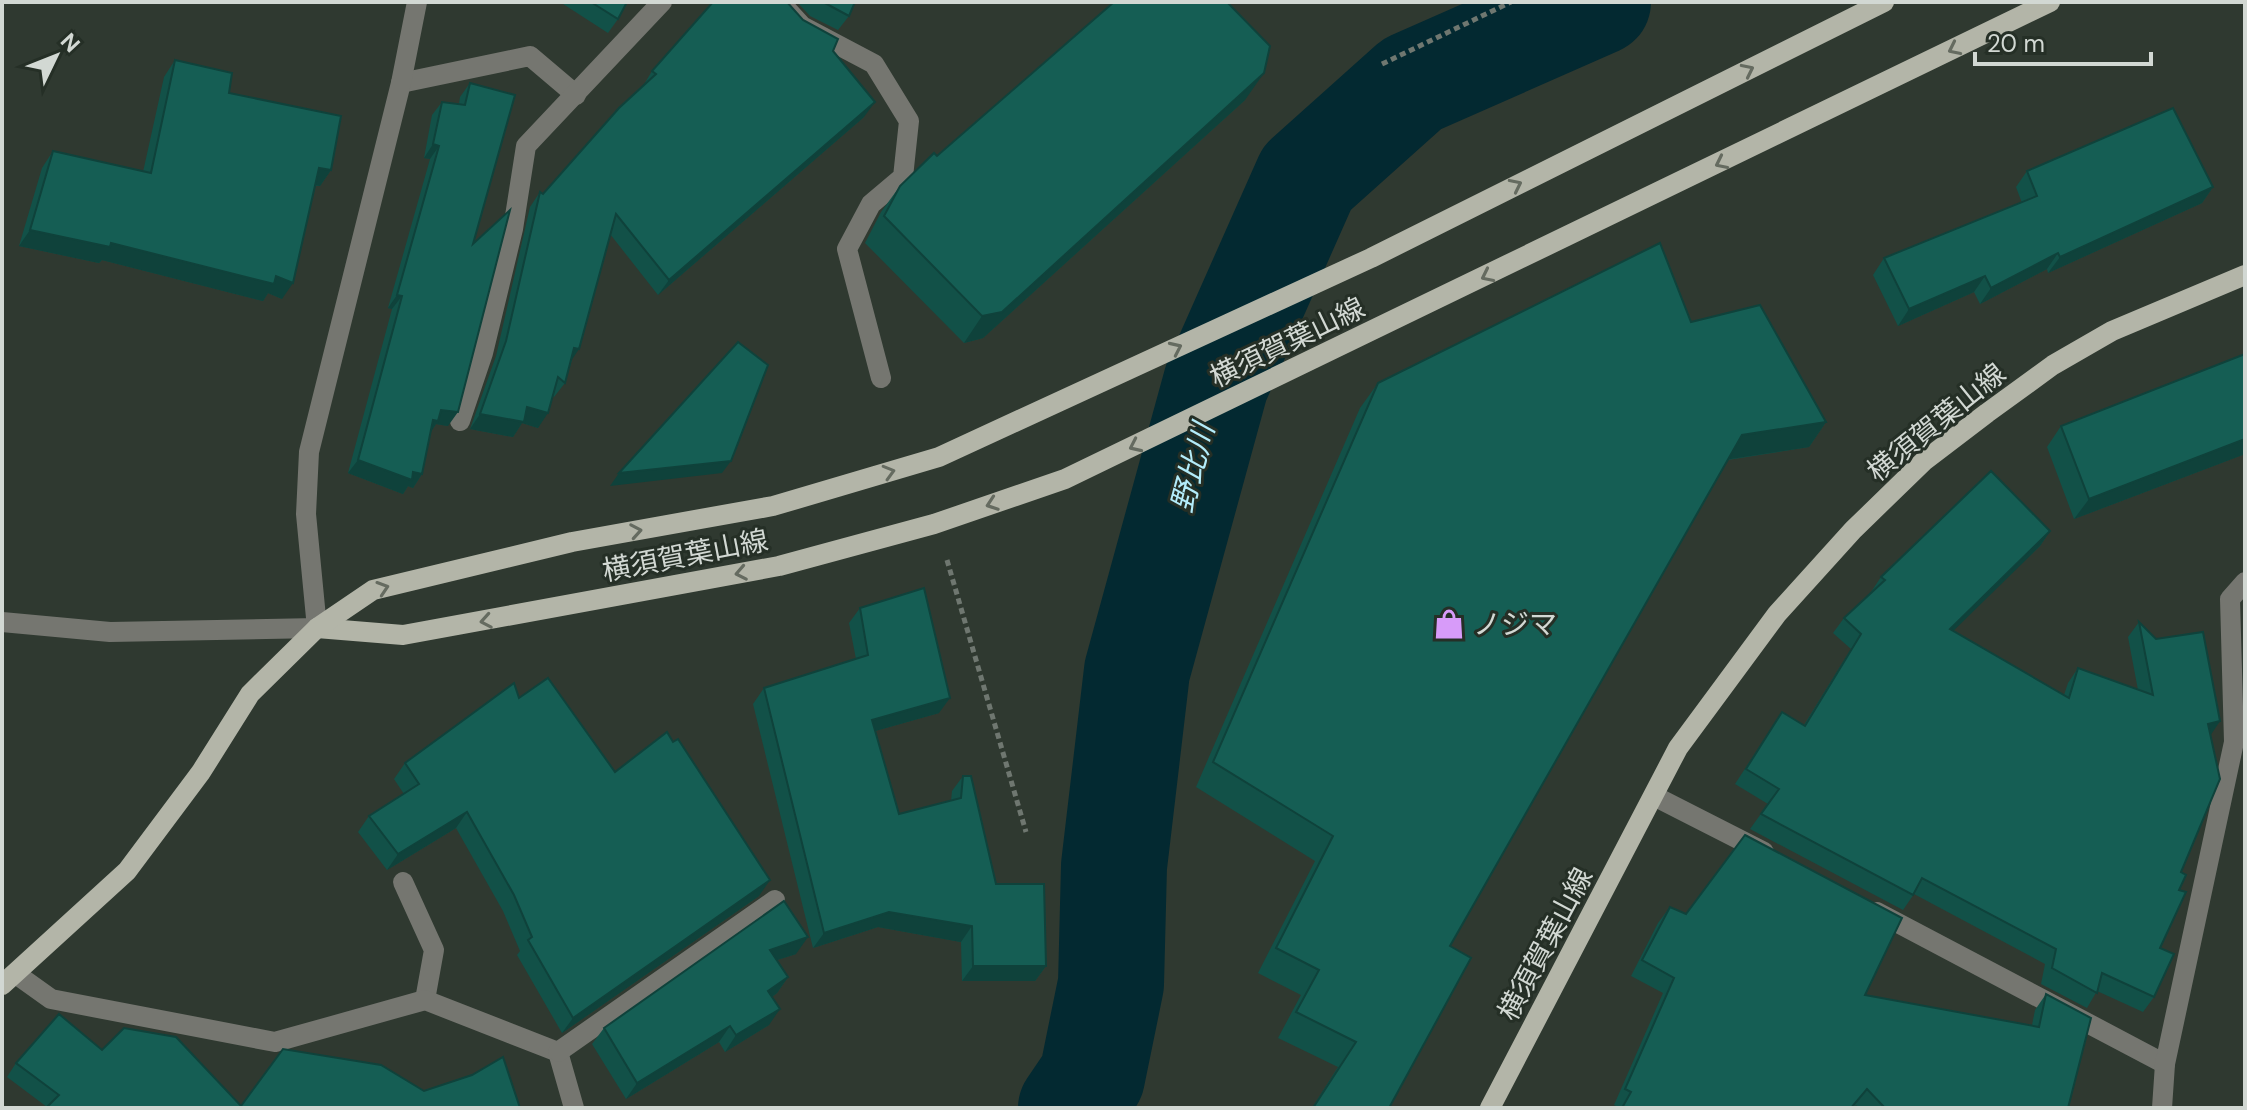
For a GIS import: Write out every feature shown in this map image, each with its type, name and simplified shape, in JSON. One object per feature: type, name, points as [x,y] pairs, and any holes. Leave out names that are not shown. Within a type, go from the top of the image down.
[{"type":"main road","name":"横須賀葉山線","points":[[9,979],[127,871],[201,772],[250,694],[317,628],[373,590],[572,542],[773,506],[939,457],[1371,258],[1884,2]]},
{"type":"main road","name":"横須賀葉山線","points":[[317,628],[403,635],[779,566],[934,524],[1065,479],[2050,2]]},
{"type":"main road","name":"横須賀葉山線","points":[[1490,1108],[1678,748],[1777,614],[1853,530],[1924,461],[2042,373],[2088,345],[2197,293],[2245,275]]},
{"type":"street","points":[[2,622],[110,632],[317,628],[306,514],[309,452],[401,83],[417,2]]},
{"type":"street","points":[[460,421],[483,353],[513,229],[526,146],[662,2]]},
{"type":"street","points":[[780,2],[802,26],[874,64],[909,121],[903,177],[871,204],[847,249],[881,378]]},
{"type":"street","points":[[401,83],[530,56],[576,95]]},
{"type":"street","points":[[2162,1108],[2165,1064],[2234,742],[2230,599],[2245,582]]},
{"type":"street","points":[[1654,796],[1784,862]]},
{"type":"street","points":[[403,882],[434,950],[425,1000]]},
{"type":"street","points":[[1854,899],[2165,1064]]},
{"type":"street","points":[[558,1052],[775,900]]},
{"type":"street","points":[[9,979],[51,999],[275,1042],[425,1000],[558,1052]]},
{"type":"street","points":[[558,1052],[574,1108]]},
{"type":"path","points":[[1382,64],[1511,2]]},
{"type":"path","points":[[947,559],[1026,832]]},
{"type":"building","points":[[591,2],[627,2],[618,19]]},
{"type":"building","points":[[713,2],[787,2],[803,20],[838,39],[833,51],[875,102],[669,280],[616,214],[579,349],[574,348],[565,383],[558,377],[548,413],[527,407],[524,422],[480,414],[506,341],[540,192],[543,194],[619,108],[656,74],[652,71]]},
{"type":"building","points":[[823,2],[855,2],[849,16]]},
{"type":"building","points":[[1114,2],[1227,2],[1270,46],[1264,73],[1002,312],[982,316],[884,216],[900,186],[934,153],[937,156]]},
{"type":"building","points":[[175,60],[232,73],[229,93],[341,116],[331,170],[319,168],[293,283],[276,276],[274,284],[111,243],[110,247],[30,230],[53,151],[151,173]]},
{"type":"building","points":[[470,83],[515,95],[473,244],[510,210],[458,412],[441,410],[438,421],[433,420],[422,474],[413,472],[412,480],[358,460],[402,296],[397,295],[439,146],[433,144],[442,102],[465,105]]},
{"type":"building","points":[[2173,108],[2213,187],[2060,257],[2058,253],[1991,288],[1985,276],[1909,309],[1884,258],[2037,196],[2027,171]]},
{"type":"building","name":"ノジマ","points":[[1660,243],[1691,322],[1760,305],[1826,422],[1742,435],[1450,946],[1471,958],[1389,1108],[1313,1108],[1356,1042],[1296,1012],[1319,970],[1276,948],[1333,836],[1213,762],[1378,383]]},
{"type":"building","points":[[738,342],[768,365],[731,461],[619,473]]},
{"type":"building","points":[[2245,354],[2245,439],[2089,499],[2061,426]]},
{"type":"building","points":[[1991,471],[2050,531],[1950,629],[2069,698],[2078,668],[2153,695],[2139,622],[2156,639],[2203,632],[2220,721],[2208,724],[2220,779],[2181,872],[2186,875],[2179,890],[2186,892],[2160,948],[2174,954],[2154,997],[2102,973],[2097,993],[2052,968],[2056,949],[1922,878],[1913,895],[1761,814],[1779,789],[1746,769],[1782,712],[1805,726],[1861,634],[1844,618],[1885,580],[1881,577]]},
{"type":"building","points":[[924,588],[950,698],[872,720],[899,814],[961,798],[963,776],[971,776],[996,884],[1044,884],[1046,966],[973,966],[972,926],[889,912],[824,933],[764,688],[868,655],[860,608]]},
{"type":"building","points":[[548,678],[615,772],[667,732],[673,742],[678,739],[770,880],[573,1018],[528,940],[532,937],[514,895],[467,812],[398,854],[369,816],[419,784],[405,763],[514,683],[519,698]]},
{"type":"building","points":[[1745,835],[1902,918],[1865,995],[2039,1027],[2046,994],[2091,1018],[2068,1108],[1885,1108],[1867,1089],[1851,1108],[1622,1108],[1631,1092],[1625,1089],[1674,978],[1642,960],[1670,907],[1686,914]]},
{"type":"building","points":[[784,901],[808,937],[770,950],[788,977],[768,991],[780,1009],[736,1035],[730,1026],[637,1083],[604,1028]]},
{"type":"building","points":[[59,1014],[102,1050],[124,1028],[176,1037],[241,1106],[283,1049],[381,1065],[424,1091],[472,1075],[503,1057],[520,1108],[46,1108],[59,1095],[16,1063]]},
{"type":"waterway","name":"野比川","points":[[1071,1108],[1092,1077],[1111,984],[1114,866],[1137,671],[1216,383],[1307,178],[1412,84],[1598,2]]},
{"type":"place","name":"ノジマ","points":[[1449,624]]}]
